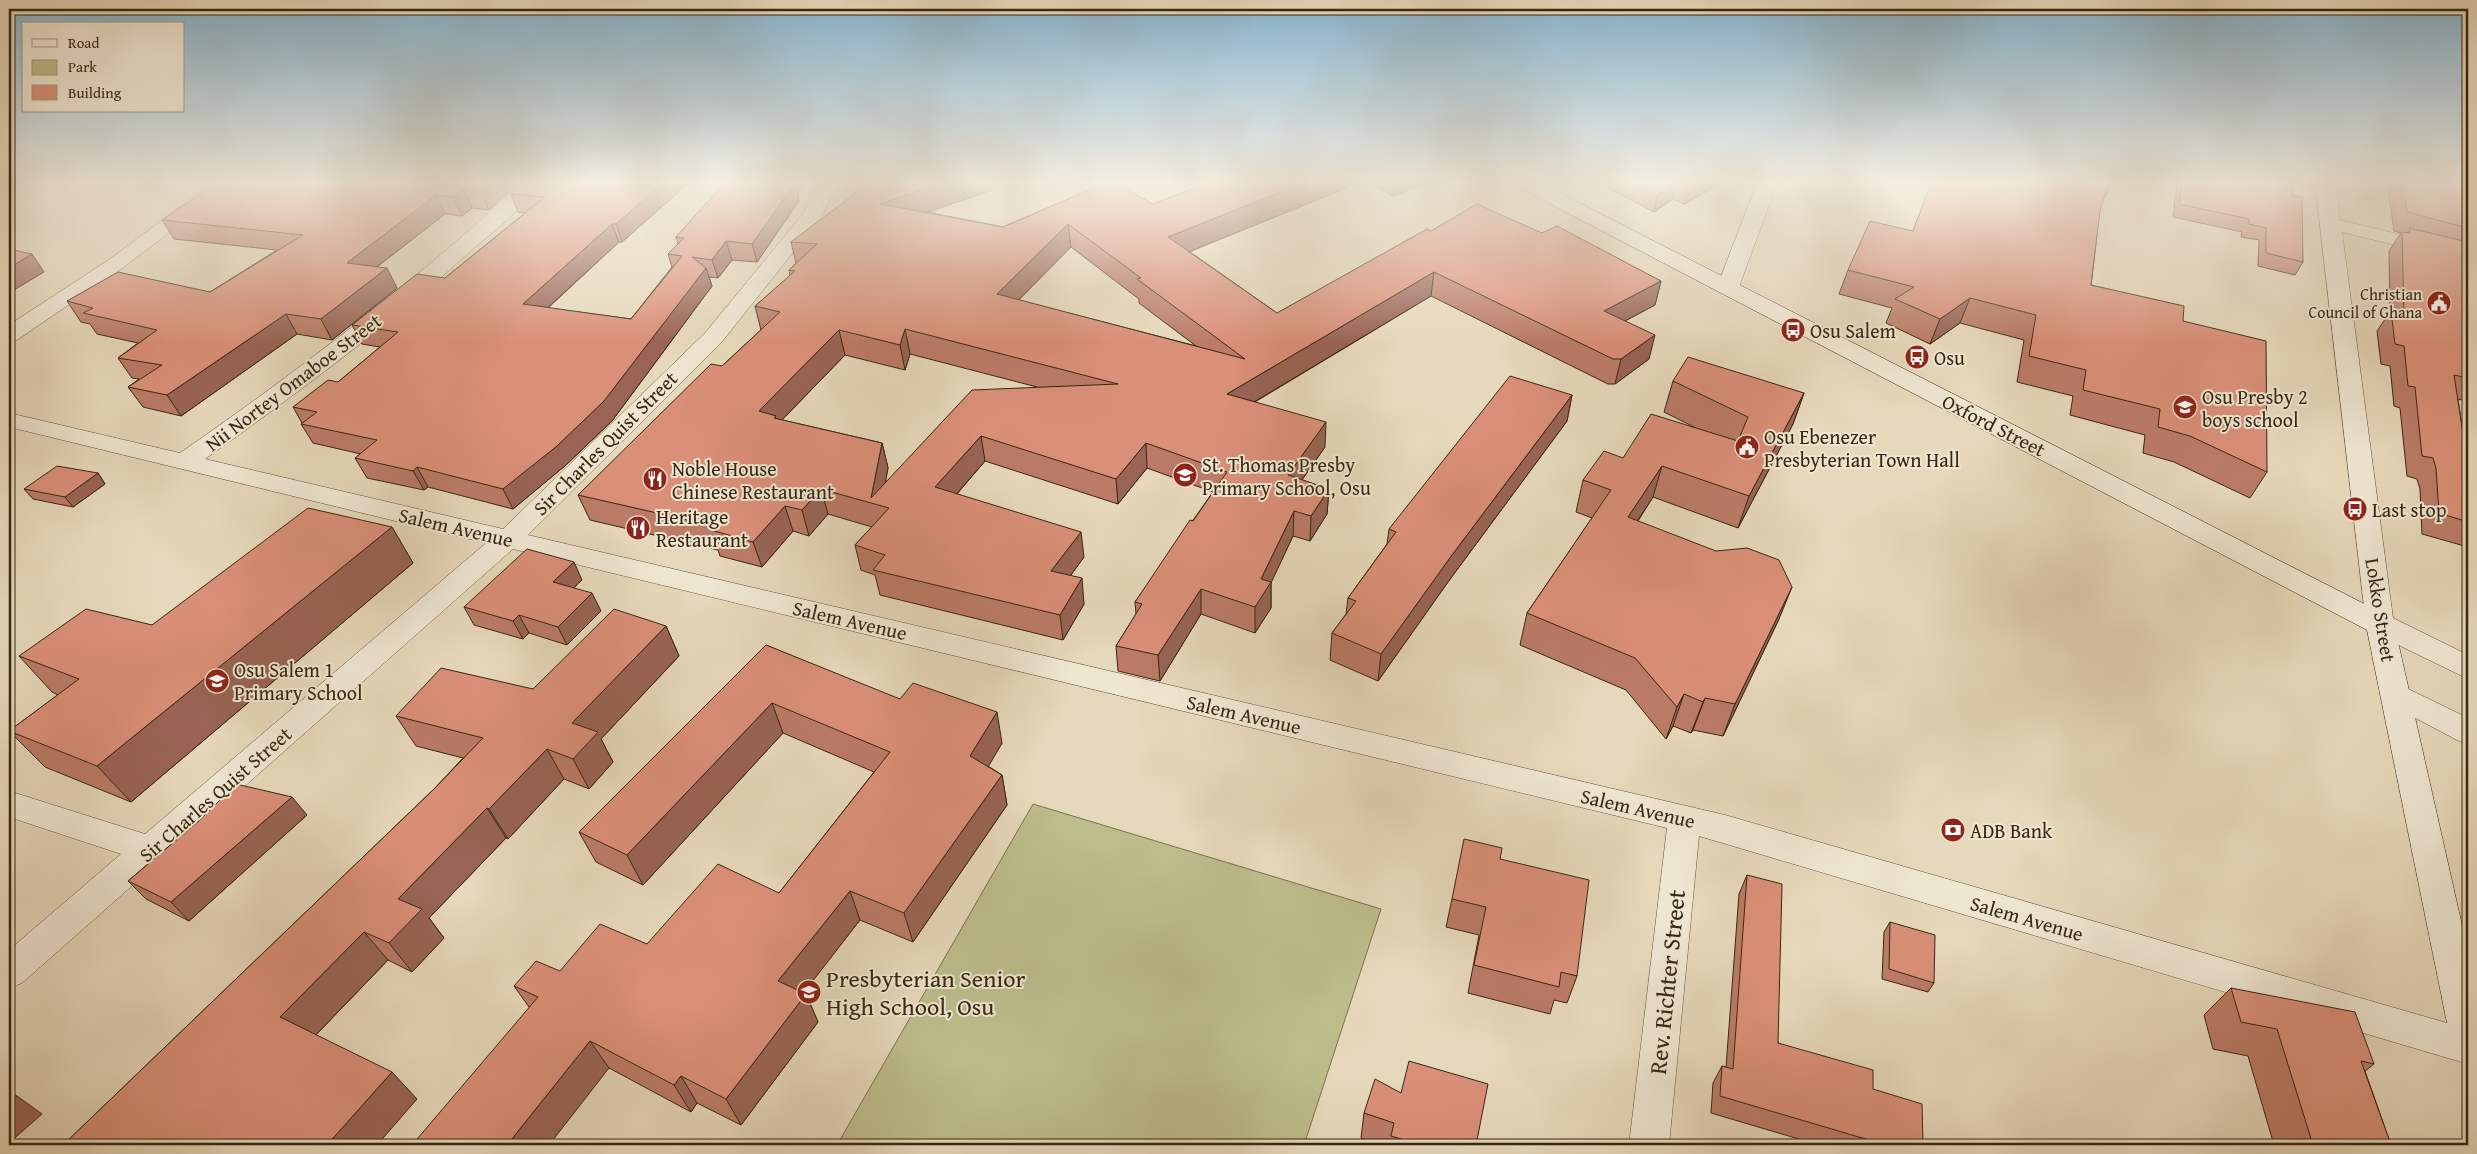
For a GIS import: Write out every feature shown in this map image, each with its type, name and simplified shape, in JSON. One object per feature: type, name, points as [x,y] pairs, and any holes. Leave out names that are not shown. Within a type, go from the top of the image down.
[{"type":"street","points":[[9,335],[117,263],[155,235]]},
{"type":"street","name":"Nii Nortey Omaboe Street","points":[[184,462],[287,390],[391,308],[479,235]]},
{"type":"street","name":"Sir Charles Quist Street","points":[[9,972],[508,539],[713,338],[796,235]]},
{"type":"street","name":"Oxford Street","points":[[1626,235],[2468,668]]},
{"type":"street","points":[[1728,287],[1748,235]]},
{"type":"street","name":"Lokko Street","points":[[2333,235],[2380,624],[2468,1033]]},
{"type":"street","points":[[2377,235],[2468,257]]},
{"type":"street","name":"Salem Avenue","points":[[9,420],[1684,819],[2468,1047]]},
{"type":"street","points":[[2396,694],[2468,732]]},
{"type":"street","points":[[9,804],[150,850]]},
{"type":"street","name":"Rev. Richter Street","points":[[1649,1145],[1684,819]]},
{"type":"green space","points":[[1033,804],[1381,909],[1304,1145],[837,1145]]},
{"type":"building","points":[[303,235],[384,235],[347,263],[387,268],[321,319],[286,314],[167,395],[128,387],[162,365],[118,358],[157,330],[83,313],[93,308],[67,301],[118,272],[210,292]]},
{"type":"building","points":[[498,235],[600,235],[523,304],[631,319],[682,256],[668,254],[684,238],[676,237],[678,235],[758,235],[752,244],[726,241],[712,260],[692,257],[706,268],[604,401],[557,446],[503,489],[417,467],[413,471],[355,458],[377,440],[301,424],[317,412],[293,407],[328,380],[338,382],[398,332],[352,325],[417,274],[445,278]]},
{"type":"building","points":[[800,235],[1057,235],[997,294],[1245,359],[1137,279],[1141,278],[1083,235],[1173,235],[1168,237],[1277,313],[1417,235],[1574,235],[1661,281],[1604,311],[1655,335],[1621,359],[1613,359],[1434,272],[1227,394],[1326,422],[1288,475],[1329,489],[1311,516],[1294,511],[1261,579],[1271,582],[1255,607],[1201,589],[1158,655],[1116,646],[1142,604],[1135,602],[1190,520],[1193,521],[1227,472],[1146,443],[1116,479],[981,436],[935,487],[1081,532],[1051,571],[1082,578],[1060,615],[873,570],[885,555],[855,545],[889,508],[821,489],[802,510],[785,506],[753,542],[711,530],[714,526],[578,495],[711,364],[722,366],[780,312],[755,306],[795,271],[789,270],[817,244],[791,242]],"holes":[[[905,329],[1118,384],[972,390],[871,498],[882,443],[774,418],[776,416],[759,411],[839,330],[900,345]]]},
{"type":"building","points":[[1864,235],[2097,235],[2091,285],[2184,306],[2183,321],[2266,341],[2267,472],[2190,436],[2158,427],[2160,409],[2083,390],[2086,370],[2029,356],[2036,315],[1970,298],[1940,319],[1895,299],[1914,287],[1848,270]]},
{"type":"building","points":[[2266,235],[2303,235],[2303,262],[2266,253]]},
{"type":"building","points":[[2402,235],[2438,235],[2468,242],[2468,378],[2454,375],[2466,453],[2468,453],[2468,522],[2439,513],[2436,468],[2433,458],[2422,456],[2415,387],[2408,386],[2404,346],[2395,344],[2391,311],[2404,314]]},
{"type":"building","points":[[9,249],[32,254],[9,268]]},
{"type":"building","points":[[1688,357],[1804,393],[1749,496],[1662,466],[1628,517],[1716,551],[1747,548],[1779,560],[1792,587],[1735,704],[1705,698],[1703,702],[1684,694],[1677,707],[1635,658],[1527,613],[1611,490],[1583,480],[1604,451],[1623,458],[1651,414],[1738,441],[1748,417],[1673,381]]},
{"type":"building","points":[[1510,376],[1572,395],[1452,555],[1381,654],[1332,633],[1356,601],[1348,598],[1396,532],[1389,529]]},
{"type":"building","points":[[57,466],[98,473],[65,497],[24,489]]},
{"type":"building","points":[[308,508],[392,527],[97,766],[9,731],[79,679],[19,656],[86,609],[152,625]]},
{"type":"building","points":[[527,549],[574,562],[553,582],[592,593],[558,627],[519,615],[513,621],[464,607]]},
{"type":"building","points":[[614,609],[666,626],[572,723],[598,732],[573,759],[547,749],[398,899],[422,909],[389,943],[364,932],[280,1017],[392,1072],[327,1145],[63,1145],[434,789],[483,738],[396,716],[441,668],[533,689]]},
{"type":"building","points":[[766,645],[900,699],[913,683],[997,712],[970,756],[1002,775],[904,913],[850,891],[778,981],[806,994],[726,1099],[681,1076],[674,1085],[590,1041],[507,1145],[412,1145],[538,997],[514,986],[536,961],[560,971],[600,924],[647,944],[718,864],[779,893],[890,752],[772,703],[627,855],[579,832]]},
{"type":"building","points":[[236,784],[292,797],[171,902],[128,881],[201,819]]},
{"type":"building","points":[[1464,839],[1502,848],[1500,859],[1589,880],[1577,976],[1561,972],[1559,987],[1474,965],[1486,907],[1452,899]]},
{"type":"building","points":[[1747,875],[1782,884],[1778,1043],[1873,1070],[1873,1089],[1922,1104],[1923,1145],[1886,1145],[1720,1096],[1722,1066],[1733,1069]]},
{"type":"building","points":[[1890,922],[1935,935],[1934,983],[1889,969]]},
{"type":"building","points":[[2231,988],[2355,1012],[2374,1064],[2361,1061],[2391,1145],[2313,1145],[2277,1029],[2241,1022]]},
{"type":"building","points":[[1409,1061],[1488,1084],[1476,1145],[1420,1145],[1391,1136],[1394,1123],[1364,1113],[1375,1079],[1401,1093]]},
{"type":"building","points":[[9,1091],[17,1096],[9,1103]]},
{"type":"place","name":"Christian Council of Ghana","points":[[2439,303]]},
{"type":"place","name":"Osu Salem","points":[[1793,330]]},
{"type":"place","name":"Osu","points":[[1917,357]]},
{"type":"place","name":"Osu Presby 2 boys school","points":[[2185,407]]},
{"type":"place","name":"Osu Ebenezer Presbyterian Town Hall","points":[[1747,447]]},
{"type":"place","name":"St. Thomas Presby Primary School, Osu","points":[[1185,475]]},
{"type":"place","name":"Noble House Chinese Restaurant","points":[[655,479]]},
{"type":"place","name":"Last stop","points":[[2355,509]]},
{"type":"place","name":"Heritage Restaurant","points":[[638,528]]},
{"type":"place","name":"Osu Salem 1 Primary School","points":[[217,681]]},
{"type":"place","name":"ADB Bank","points":[[1953,830]]},
{"type":"place","name":"Presbyterian Senior High School, Osu","points":[[809,992]]}]
